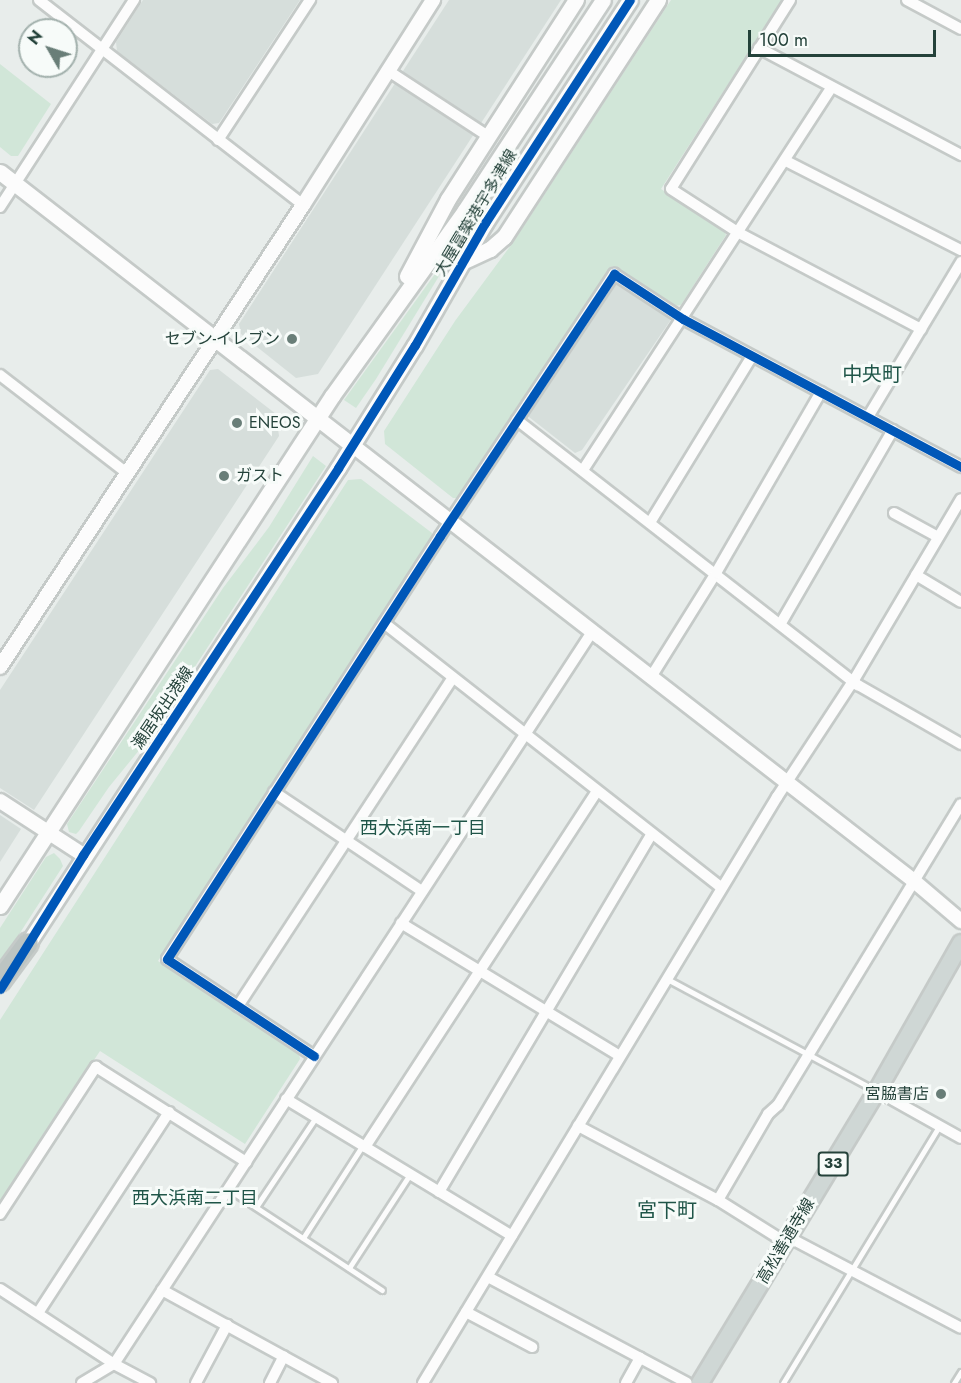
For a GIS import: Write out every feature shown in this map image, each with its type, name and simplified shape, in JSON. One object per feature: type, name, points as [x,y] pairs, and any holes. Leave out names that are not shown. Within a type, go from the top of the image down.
[{"type":"highway","points":[[0,979],[28,943]]},
{"type":"main road","points":[[382,324],[448,199],[576,0]]},
{"type":"main road","name":"大屋冨築港宇多津線","points":[[318,419],[382,324],[465,210],[603,0]]},
{"type":"main road","name":"大屋冨築港宇多津線","points":[[352,445],[415,345],[462,262],[630,0]]},
{"type":"main road","points":[[462,262],[490,249],[504,237],[658,0]]},
{"type":"main road","points":[[0,172],[352,445]]},
{"type":"main road","name":"瀬居坂出港線","points":[[0,906],[318,419]]},
{"type":"main road","name":"瀬居坂出港線","points":[[0,989],[83,855],[352,445]]},
{"type":"main road","name":"高松善通寺線","points":[[700,1383],[877,1091],[961,943]]},
{"type":"street","points":[[39,0],[303,205]]},
{"type":"street","points":[[0,207],[134,0]]},
{"type":"street","points":[[219,140],[310,0]]},
{"type":"street","points":[[0,667],[303,205],[433,0]]},
{"type":"street","points":[[790,0],[671,189],[738,233],[921,329]]},
{"type":"street","points":[[907,0],[961,29]]},
{"type":"street","points":[[759,48],[961,155]]},
{"type":"street","points":[[387,70],[488,136]]},
{"type":"street","points":[[584,470],[786,161],[831,88]]},
{"type":"street","points":[[786,161],[961,250]]},
{"type":"street","points":[[868,417],[961,262]]},
{"type":"street","points":[[315,1056],[166,959],[449,521],[614,274],[682,319],[961,466]]},
{"type":"street","points":[[651,521],[753,356]]},
{"type":"street","points":[[0,375],[127,473]]},
{"type":"street","points":[[651,677],[716,573],[821,392]]},
{"type":"street","points":[[517,420],[651,521],[858,685],[961,744]]},
{"type":"street","points":[[781,623],[893,430]]},
{"type":"street","points":[[352,445],[914,881],[961,921]]},
{"type":"street","points":[[423,1383],[722,888],[854,680],[938,537],[956,517],[961,499]]},
{"type":"street","points":[[894,513],[938,537]]},
{"type":"street","points":[[916,575],[961,602]]},
{"type":"street","points":[[384,623],[722,888]]},
{"type":"street","points":[[82,1383],[114,1364],[592,632]]},
{"type":"street","points":[[238,1006],[453,678]]},
{"type":"street","points":[[364,1146],[597,791]]},
{"type":"street","points":[[274,792],[422,891]]},
{"type":"street","points":[[0,801],[83,855]]},
{"type":"street","points":[[718,1200],[768,1114],[778,1105],[961,804]]},
{"type":"street","points":[[439,1192],[652,833]]},
{"type":"street","points":[[401,922],[620,1056]]},
{"type":"street","points":[[0,1214],[96,1067],[246,1162]]},
{"type":"street","points":[[877,1091],[961,1138]]},
{"type":"street","points":[[286,1099],[512,1236]]},
{"type":"street","points":[[38,1313],[169,1113]]},
{"type":"street","points":[[578,1126],[718,1200],[787,1240],[961,1328]]},
{"type":"street","points":[[488,1277],[687,1383]]},
{"type":"street","points":[[0,1289],[114,1364],[150,1383]]},
{"type":"street","points":[[162,1290],[332,1383]]},
{"type":"street","points":[[466,1312],[532,1347]]},
{"type":"street","points":[[196,1383],[227,1325]]},
{"type":"street","points":[[270,1383],[284,1356]]},
{"type":"street","points":[[626,1383],[640,1359]]},
{"type":"lane","points":[[667,979],[877,1091]]},
{"type":"lane","points":[[256,1207],[316,1117]]},
{"type":"lane","points":[[783,1383],[939,1126]]},
{"type":"lane","points":[[303,1238],[364,1146]]},
{"type":"lane","points":[[349,1268],[410,1174]]},
{"type":"lane","points":[[228,1189],[382,1290]]},
{"type":"lane","points":[[954,1383],[961,1372]]},
{"type":"shaded area","points":[[143,0],[300,0],[219,123],[212,124],[117,51],[116,42]]},
{"type":"shaded area","points":[[449,0],[561,0],[318,374],[296,378],[241,334],[239,324]]},
{"type":"shaded area","points":[[620,284],[669,316],[670,321],[582,450],[575,453],[529,417],[529,409],[613,285]]},
{"type":"shaded area","points":[[218,369],[276,414],[279,436],[34,810],[0,788],[0,690],[210,370]]},
{"type":"shaded area","points":[[0,815],[21,829],[0,862]]},
{"type":"green space","points":[[671,0],[782,0],[661,189],[724,230],[726,235],[681,305],[675,306],[612,266],[459,498],[453,498],[385,444],[384,431],[455,321],[514,241]]},
{"type":"green space","points":[[0,64],[51,104],[18,156],[11,156],[0,147]]},
{"type":"green space","points":[[471,224],[356,408],[344,400]]},
{"type":"green space","points":[[313,456],[326,466],[145,743],[109,787],[79,831],[76,834],[69,832],[67,824],[223,588],[269,527]]},
{"type":"green space","points":[[361,479],[432,533],[432,538],[158,961],[299,1053],[300,1059],[245,1144],[100,1051],[0,1201],[0,1020],[348,480]]},
{"type":"green space","points":[[54,853],[63,866],[0,964],[0,928],[46,857]]},
{"type":"cycle path","points":[[0,989],[83,855],[338,468],[415,345],[485,223],[630,0]]},
{"type":"cycle path","points":[[314,1056],[167,959],[440,536],[614,274],[683,319],[961,467]]},
{"type":"place","name":"セブン-イレブン","points":[[292,339]]},
{"type":"place","name":"ENEOS","points":[[237,423]]},
{"type":"place","name":"ガスト","points":[[224,476]]},
{"type":"place","name":"宮脇書店","points":[[941,1094]]},
{"type":"district","name":"中央町","points":[[872,374]]},
{"type":"district","name":"西大浜南一丁目","points":[[423,828]]},
{"type":"district","name":"西大浜南二丁目","points":[[195,1198]]},
{"type":"district","name":"宮下町","points":[[667,1210]]}]
